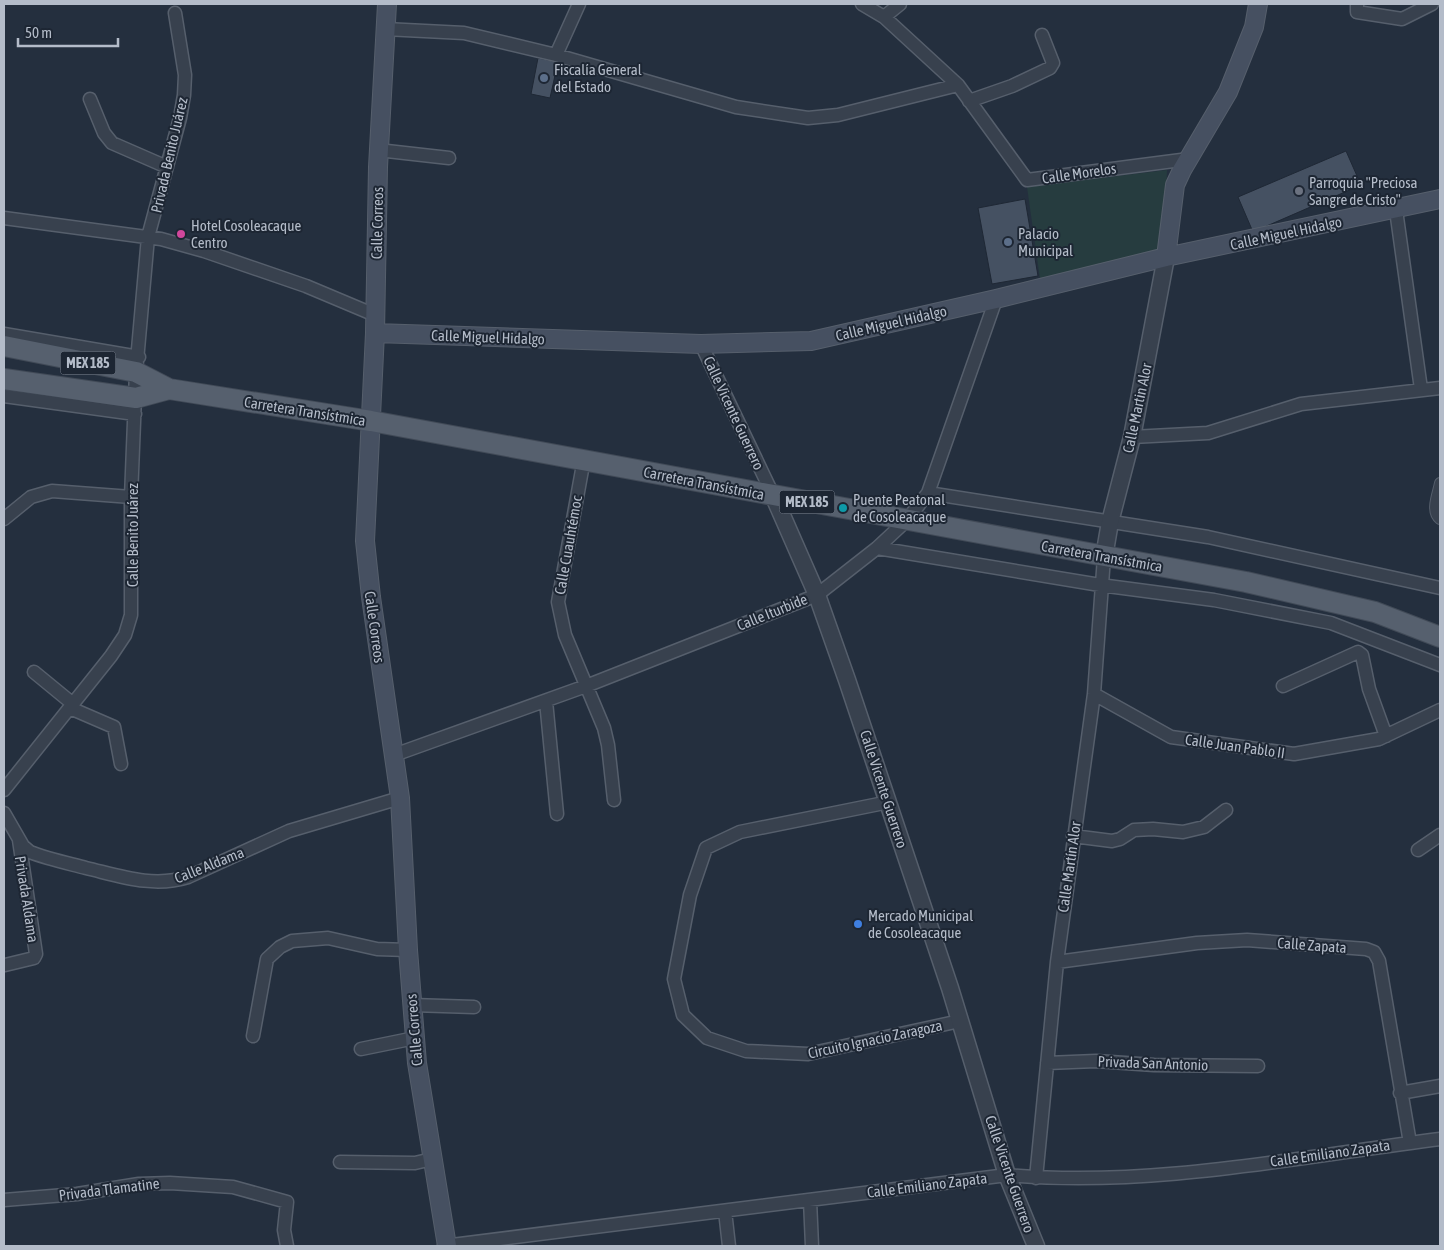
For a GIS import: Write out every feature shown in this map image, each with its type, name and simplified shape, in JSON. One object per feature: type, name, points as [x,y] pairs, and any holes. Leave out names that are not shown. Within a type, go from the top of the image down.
[{"type":"main road","name":"Calle Correos","points":[[386,4],[378,150],[375,324],[365,541],[371,597],[400,798],[415,1038],[446,1246]]},
{"type":"main road","points":[[1166,257],[1175,185],[1228,92],[1254,27],[1258,4]]},
{"type":"main road","name":"Calle Miguel Hidalgo","points":[[375,324],[702,344],[811,341],[996,299],[1166,257],[1396,210],[1440,199]]},
{"type":"main road","name":"Carretera Transístmica","points":[[4,346],[138,365],[169,389],[371,421],[774,497],[1246,582],[1375,612],[1440,637]]},
{"type":"main road","name":"Carretera Transístmica","points":[[4,379],[135,406],[169,389]]},
{"type":"street","points":[[556,55],[579,4]]},
{"type":"street","name":"Calle Morelos","points":[[862,4],[884,17],[958,85],[1027,180],[1189,159]]},
{"type":"street","points":[[884,17],[900,4]]},
{"type":"street","points":[[1356,4],[1357,12],[1402,19],[1432,4]]},
{"type":"street","name":"Privada Benito Juárez","points":[[148,237],[184,95],[185,75],[175,13]]},
{"type":"street","points":[[385,29],[464,33],[556,55],[736,107],[808,118],[838,115],[958,85]]},
{"type":"street","points":[[969,101],[1012,86],[1050,68],[1053,63],[1052,55],[1042,35]]},
{"type":"street","points":[[90,99],[104,133],[112,143],[167,167]]},
{"type":"street","points":[[378,150],[449,158]]},
{"type":"street","points":[[1396,210],[1421,389]]},
{"type":"street","points":[[4,218],[148,237],[204,251],[306,286],[375,324]]},
{"type":"street","name":"Calle Benito Juárez","points":[[4,790],[112,656],[125,635],[131,615],[131,497],[135,406],[148,237]]},
{"type":"street","name":"Calle Martin Alor","points":[[1104,557],[1110,522],[1132,437],[1166,257]]},
{"type":"street","name":"Calle Iturbide","points":[[394,755],[586,686],[817,594],[877,548],[908,520],[928,493],[996,299]]},
{"type":"street","points":[[4,334],[138,365]]},
{"type":"street","name":"Calle Vicente Guerrero","points":[[702,344],[817,594],[889,802],[960,1021],[1007,1175],[1036,1246]]},
{"type":"street","points":[[1132,437],[1208,433],[1300,404],[1440,388]]},
{"type":"street","points":[[4,396],[97,410],[135,406]]},
{"type":"street","name":"Calle Cuauhtémoc","points":[[584,460],[558,602],[565,635],[608,745],[614,800]]},
{"type":"street","points":[[1440,483],[1435,514],[1440,519]]},
{"type":"street","points":[[4,519],[31,497],[47,492],[62,491],[131,497]]},
{"type":"street","points":[[928,493],[1208,537],[1440,587]]},
{"type":"street","points":[[877,548],[1100,585],[1214,600],[1331,624],[1440,665]]},
{"type":"street","name":"Calle Martín Alor","points":[[1036,1178],[1057,962],[1094,694],[1100,585],[1104,557]]},
{"type":"street","points":[[1283,686],[1358,652],[1362,655],[1369,689],[1386,736]]},
{"type":"street","points":[[34,672],[71,706],[114,728],[121,764]]},
{"type":"street","name":"Calle Juan Pablo II","points":[[1094,694],[1171,737],[1294,754],[1379,739],[1440,710]]},
{"type":"street","points":[[546,701],[557,814]]},
{"type":"street","name":"Calle Aldama","points":[[4,813],[19,840],[30,852],[42,857],[120,877],[146,881],[174,881],[289,831],[400,798]]},
{"type":"street","name":"Circuito Ignacio Zaragoza","points":[[889,802],[740,832],[706,848],[690,895],[674,979],[684,1015],[707,1038],[746,1051],[808,1054],[960,1021]]},
{"type":"street","points":[[1073,836],[1112,841],[1120,839],[1134,830],[1153,829],[1183,832],[1204,827],[1226,810]]},
{"type":"street","points":[[1418,850],[1440,835]]},
{"type":"street","name":"Privada Aldama","points":[[5,964],[29,961],[36,954],[19,840]]},
{"type":"street","points":[[253,1036],[266,959],[280,947],[292,941],[328,938],[377,948],[408,950]]},
{"type":"street","name":"Calle Zapata","points":[[1057,962],[1198,944],[1247,940],[1366,949],[1374,952],[1379,961],[1400,1093],[1410,1142]]},
{"type":"street","points":[[412,1005],[474,1007]]},
{"type":"street","points":[[361,1049],[415,1038]]},
{"type":"street","name":"Privada San Antonio","points":[[1048,1063],[1096,1061],[1154,1065],[1258,1066]]},
{"type":"street","points":[[1400,1093],[1440,1086]]},
{"type":"street","name":"Calle Emiliano Zapata","points":[[446,1246],[1007,1175],[1036,1178],[1160,1175],[1440,1138]]},
{"type":"street","points":[[340,1162],[415,1164],[432,1159]]},
{"type":"street","name":"Privada Tlamatine","points":[[4,1200],[78,1194],[147,1184],[170,1183],[233,1187],[287,1202],[284,1230],[287,1246]]},
{"type":"street","points":[[810,1200],[812,1246]]},
{"type":"street","points":[[725,1211],[728,1246]]},
{"type":"green space","points":[[1167,170],[1164,251],[1040,279],[1027,187]]},
{"type":"building","name":"Fiscalía General del Estado","points":[[538,58],[558,62],[550,98],[531,94]]},
{"type":"building","name":"Parroquia \"Preciosa Sangre de Cristo\"","points":[[1346,151],[1361,185],[1253,232],[1238,197]]},
{"type":"building","name":"Palacio Municipal","points":[[1025,199],[1038,276],[992,284],[978,208]]},
{"type":"place","name":"Fiscalía General del Estado","points":[[544,78]]},
{"type":"place","name":"Parroquia \"Preciosa Sangre de Cristo\"","points":[[1299,191]]},
{"type":"place","name":"Hotel Cosoleacaque Centro","points":[[181,234]]},
{"type":"place","name":"Palacio Municipal","points":[[1008,242]]},
{"type":"place","name":"Puente Peatonal de Cosoleacaque","points":[[843,508]]},
{"type":"place","name":"Mercado Municipal de Cosoleacaque","points":[[858,924]]}]
